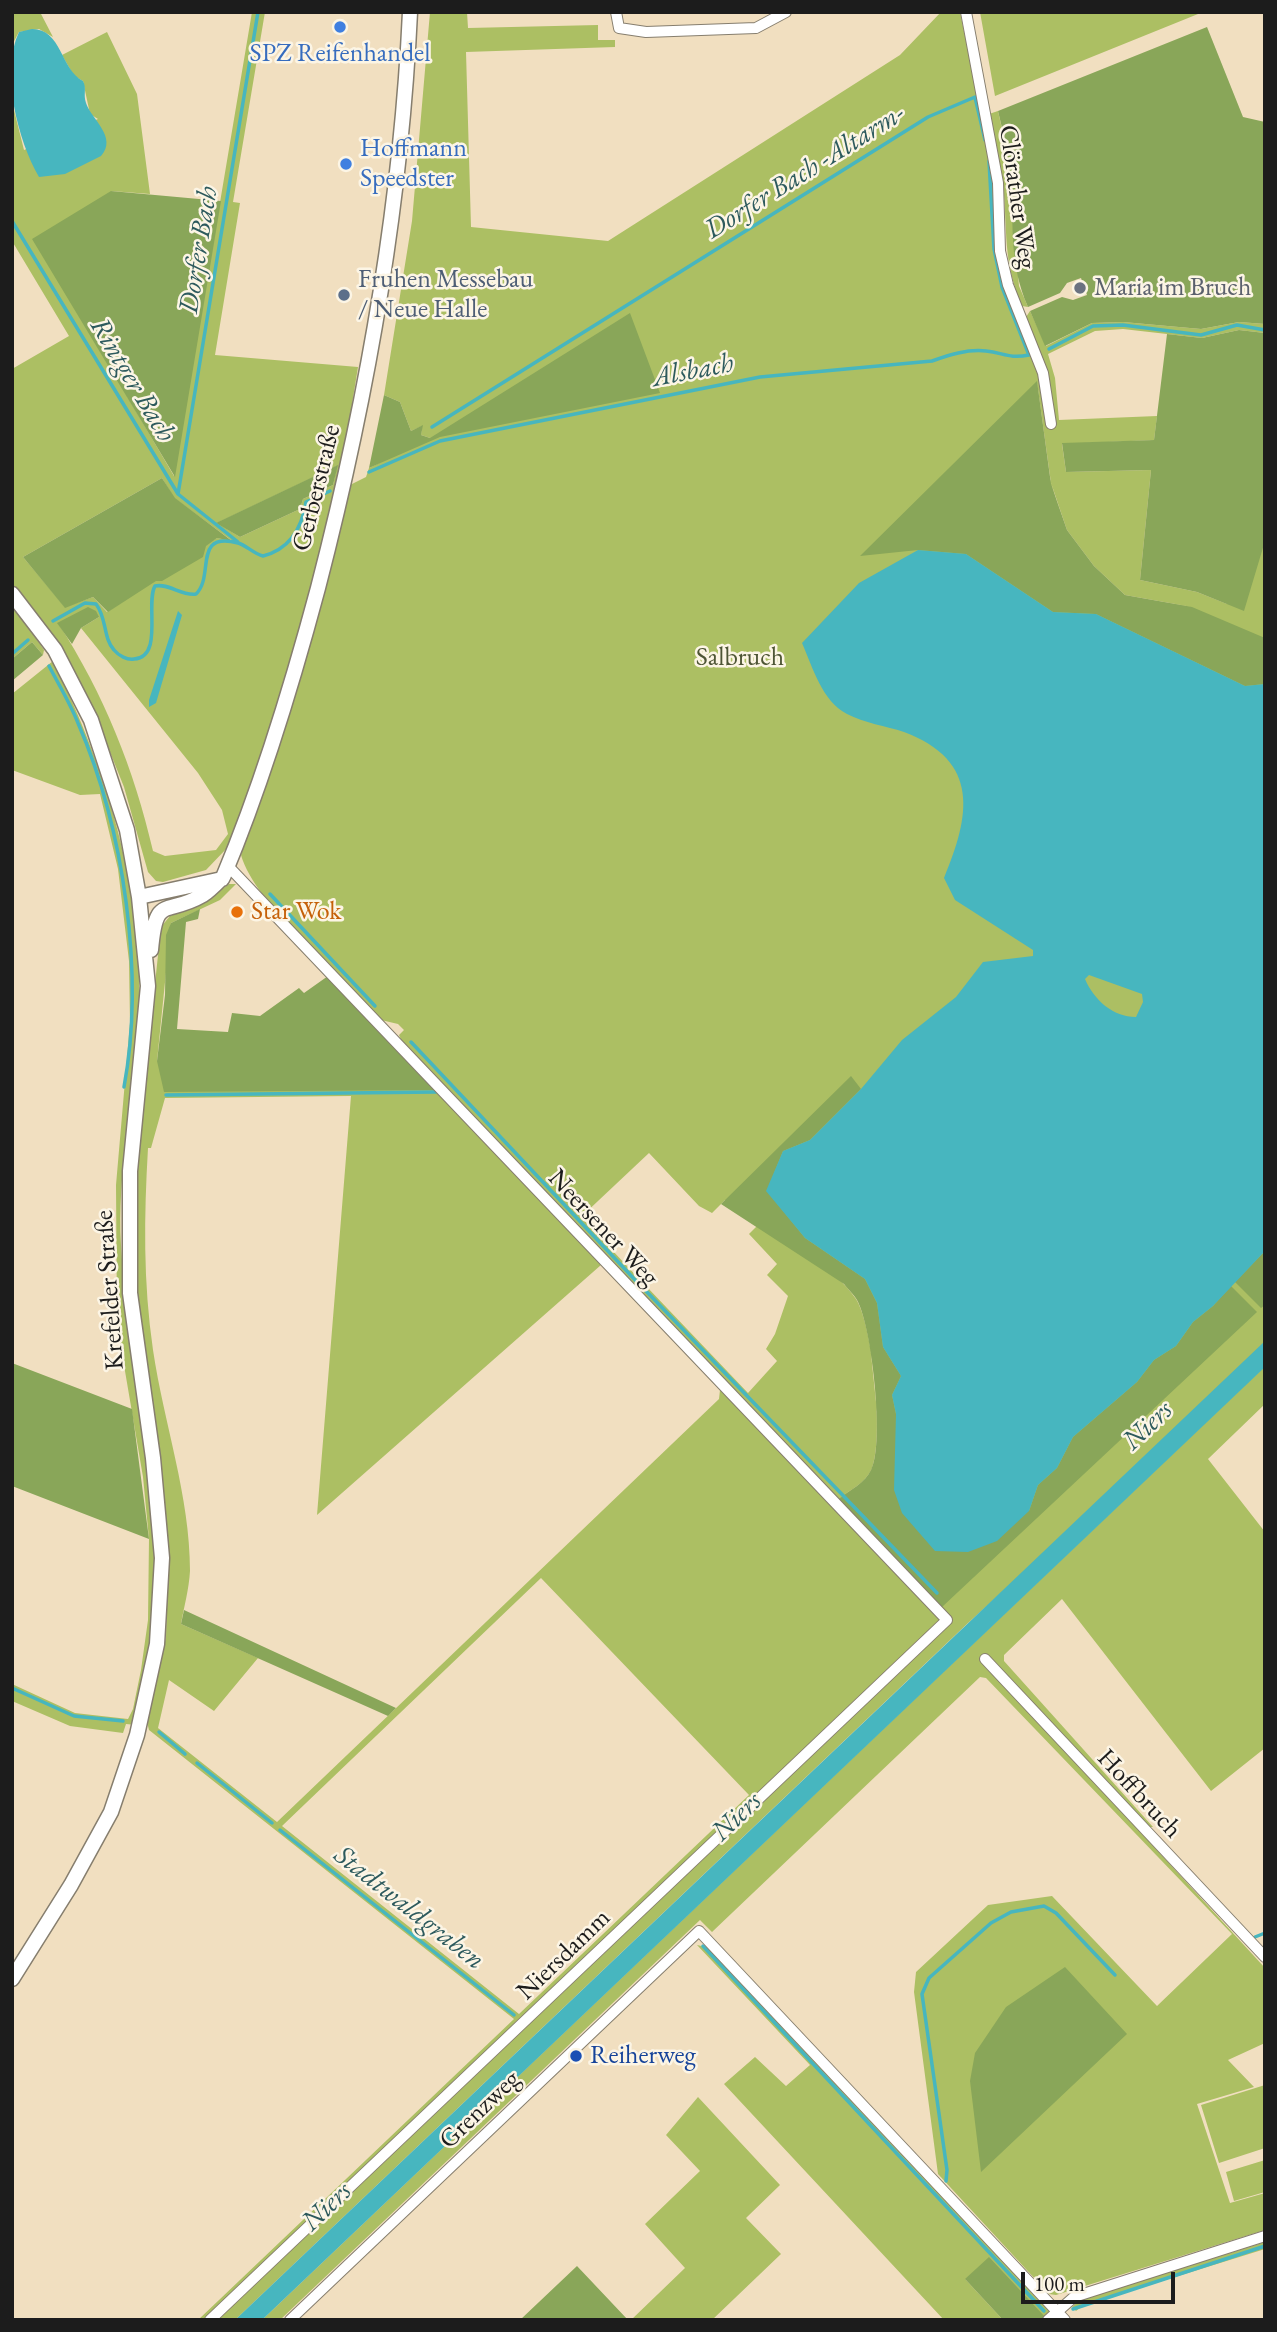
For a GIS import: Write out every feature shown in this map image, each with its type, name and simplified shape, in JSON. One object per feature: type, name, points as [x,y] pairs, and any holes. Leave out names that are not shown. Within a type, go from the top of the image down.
[{"type":"main road","name":"Gerberstraße","points":[[225,872],[293,678],[351,462],[390,235],[410,12]]},
{"type":"main road","name":"Krefelder Straße","points":[[12,594],[55,650],[91,720],[127,830],[139,897],[148,986],[130,1171],[128,1241],[133,1322],[153,1458],[162,1558],[157,1644],[137,1735],[111,1812],[71,1885],[12,1979]]},
{"type":"main road","points":[[139,897],[225,872]]},
{"type":"main road","points":[[148,986],[154,922],[158,914],[166,907],[202,895],[225,872]]},
{"type":"street","points":[[617,12],[619,28],[646,32],[756,28],[786,12]]},
{"type":"street","name":"Clörather Weg","points":[[966,12],[998,183],[1000,250],[1008,285],[1043,373],[1051,424]]},
{"type":"street","name":"Neersener Weg","points":[[225,872],[947,1620]]},
{"type":"street","name":"Niersdamm","points":[[210,2320],[947,1620]]},
{"type":"street","name":"Hoffbruch","points":[[985,1659],[1265,1957]]},
{"type":"street","name":"Grenzweg","points":[[290,2320],[699,1931],[1062,2316]]},
{"type":"street","points":[[1048,2320],[1062,2316],[1074,2297],[1265,2236]]},
{"type":"green space","points":[[12,12],[40,12],[53,37],[39,29],[19,32],[12,45]]},
{"type":"green space","points":[[252,12],[265,12],[233,202],[240,203],[215,355],[358,367],[338,491],[299,638],[263,754],[228,847],[206,870],[163,882],[156,881],[148,872],[124,787],[96,717],[42,623],[12,585],[12,369],[69,336],[12,241],[12,102],[24,150],[98,119],[90,114],[83,81],[74,76],[62,55],[107,32],[137,94],[150,194],[111,191],[127,396],[174,476]],"holes":[[[337,466],[333,485],[303,499],[300,509],[240,537],[217,523]],[[162,478],[174,498],[231,540],[217,538],[211,541],[107,612],[93,597],[65,607],[23,557]],[[99,617],[81,628],[198,773],[222,810],[228,834],[216,850],[165,856],[153,851],[137,791],[116,733],[90,677],[58,623]]]},
{"type":"green space","name":"Salbruch","points":[[430,12],[467,12],[468,28],[598,25],[598,40],[615,40],[615,47],[466,52],[471,227],[608,241],[900,55],[941,12],[960,12],[989,152],[994,187],[996,249],[1002,281],[1030,350],[1038,348],[1026,317],[1030,311],[1046,346],[1092,323],[1123,322],[1201,329],[1239,322],[1265,324],[1265,333],[1239,330],[1202,338],[1123,329],[1095,331],[1048,354],[1055,378],[1059,420],[1157,416],[1154,440],[1062,444],[1066,472],[1151,470],[1140,580],[1197,592],[1227,604],[1265,338],[1265,1353],[968,1623],[235,2320],[198,2320],[514,2019],[149,1730],[147,1722],[166,1637],[168,1552],[141,1346],[133,1252],[137,1153],[161,927],[174,911],[212,896],[229,884],[236,884],[220,900],[171,923],[157,1061],[435,1089],[934,1614],[940,1609],[642,1296],[646,1286],[748,1393],[777,1361],[766,1349],[775,1334],[788,1296],[767,1275],[777,1264],[749,1234],[757,1226],[811,1258],[847,1287],[862,1313],[871,1351],[868,1325],[859,1298],[844,1280],[725,1200],[712,1213],[699,1206],[649,1153],[581,1217],[642,1282],[638,1286],[630,1282],[403,1044],[399,1035],[404,1030],[398,1024],[381,1020],[281,918],[249,875],[241,855],[309,644],[350,485],[366,477],[369,468],[430,438],[421,435],[422,426],[411,431],[400,402],[384,395],[412,221]],"holes":[[[1037,382],[1051,482],[1044,458]],[[1052,485],[1067,530],[1094,566],[1125,595],[1192,607],[1123,596],[1091,567],[1065,532]],[[351,1096],[317,1515],[601,1265],[720,1390],[719,1399],[277,1822],[158,1728],[169,1680],[214,1711],[258,1658],[181,1624],[190,1571],[189,1543],[181,1488],[153,1350],[147,1299],[146,1199],[148,1148],[151,1148],[165,1098]],[[877,1409],[881,1450],[872,1478],[845,1494],[857,1486],[872,1468]],[[541,1578],[749,1795],[519,2014],[282,1826]]]},
{"type":"green space","points":[[980,12],[1203,12],[995,96]]},
{"type":"green space","points":[[1207,27],[1243,117],[1265,122],[1265,324],[1239,322],[1201,329],[1123,322],[1092,323],[1045,346],[1030,311],[1062,297],[1073,300],[1087,295],[1081,278],[1067,283],[1060,293],[1028,307],[1015,261],[1010,176],[998,111]]},
{"type":"green space","points":[[998,111],[1006,147],[1019,286],[1028,307],[1022,306],[1011,274],[1003,184],[989,114]]},
{"type":"green space","points":[[111,191],[221,201],[175,477],[32,239]]},
{"type":"green space","points":[[630,313],[660,393],[440,437],[369,468],[384,395],[400,402],[411,431],[423,425],[421,435],[430,438]]},
{"type":"green space","points":[[1239,330],[1265,333],[1265,541],[1244,611],[1197,592],[1140,580],[1151,470],[1066,472],[1062,443],[1154,440],[1167,334],[1202,338]]},
{"type":"green space","points":[[1037,381],[1051,484],[1067,530],[1094,566],[1125,595],[1192,607],[1265,638],[1265,684],[1245,686],[1096,614],[1053,612],[966,554],[918,550],[860,556]]},
{"type":"green space","points":[[338,465],[333,485],[303,499],[300,509],[240,537],[216,523]]},
{"type":"green space","points":[[162,478],[175,498],[232,541],[217,538],[206,546],[203,557],[162,581],[156,581],[108,612],[93,597],[65,608],[23,557]]},
{"type":"green space","points":[[12,603],[44,650],[43,655],[32,642],[12,659]]},
{"type":"green space","points":[[88,607],[96,611],[99,617],[81,628],[72,644],[57,623]]},
{"type":"green space","points":[[32,642],[43,655],[12,681],[12,659]]},
{"type":"green space","points":[[53,661],[92,750],[108,795],[131,889],[137,937],[140,985],[138,1033],[123,1165],[120,1218],[124,1285],[155,1523],[157,1584],[152,1645],[137,1725],[126,1724],[123,1733],[70,1726],[12,1701],[12,1684],[75,1713],[128,1719],[133,1709],[141,1670],[148,1620],[149,1539],[143,1477],[117,1324],[116,1185],[130,1023],[129,961],[118,869],[100,794],[80,795],[12,770],[12,694]]},
{"type":"green space","points":[[200,909],[198,919],[186,922],[177,1029],[228,1032],[232,1013],[260,1016],[299,988],[304,993],[328,976],[435,1090],[164,1092],[157,1061],[165,995],[166,935],[171,923]]},
{"type":"green space","points":[[851,1076],[861,1089],[810,1140],[783,1151],[767,1191],[805,1238],[865,1279],[877,1303],[883,1347],[901,1376],[892,1395],[896,1414],[1029,1511],[1038,1485],[1057,1468],[1073,1437],[1137,1382],[1154,1360],[1176,1346],[1193,1322],[1213,1306],[1231,1286],[1257,1312],[942,1607],[839,1499],[865,1479],[871,1470],[877,1436],[872,1359],[857,1300],[844,1284],[721,1204]]},
{"type":"green space","points":[[1265,1251],[1265,1305],[1261,1308],[1235,1282]]},
{"type":"green space","points":[[12,1363],[132,1409],[149,1539],[12,1486]]},
{"type":"green space","points":[[1265,1366],[1265,1404],[1208,1459],[1265,1532],[1265,1748],[1211,1791],[1062,1599],[1004,1655],[1004,1661],[1153,1827],[1148,1827],[996,1663],[990,1668],[1265,1968],[1265,2043],[1228,2060],[1254,2087],[1197,2104],[1230,2203],[1265,2193],[1265,2230],[1056,2295],[1049,2294],[938,2174],[914,1992],[916,1972],[988,1905],[1052,1896],[1157,2006],[1232,1934],[986,1678],[980,1677],[712,1932],[700,1920],[280,2320],[262,2320]]},
{"type":"green space","points":[[184,1610],[396,1708],[388,1716],[181,1624]]},
{"type":"green space","points":[[697,1945],[710,1948],[1051,2312],[1045,2317],[965,2279],[1003,2320],[944,2320],[724,2084],[755,2057],[786,2086],[810,2065]]},
{"type":"green space","points":[[1065,1967],[1127,2034],[981,2172],[970,2081],[975,2053],[1006,2007]]},
{"type":"green space","points":[[1265,2085],[1265,2148],[1219,2163],[1201,2105]]},
{"type":"green space","points":[[698,2097],[780,2185],[746,2218],[781,2254],[712,2320],[631,2320],[685,2268],[645,2224],[700,2171],[666,2135]]},
{"type":"green space","points":[[1265,2160],[1265,2192],[1234,2201],[1226,2172]]},
{"type":"green space","points":[[1265,2242],[1265,2249],[1082,2306],[1076,2311],[1072,2307],[1080,2300]]},
{"type":"green space","points":[[989,2257],[1045,2317],[1041,2320],[1003,2320],[965,2279]]},
{"type":"green space","points":[[577,2266],[628,2320],[520,2320]]},
{"type":"water","points":[[32,29],[49,35],[75,75],[83,81],[86,103],[102,128],[107,142],[101,156],[65,174],[39,177],[18,126],[11,86],[11,66],[19,32]]},
{"type":"water","points":[[918,550],[966,554],[1053,612],[1096,614],[1245,686],[1265,684],[1265,1251],[1213,1306],[1193,1322],[1176,1346],[1154,1360],[1137,1382],[1073,1437],[1057,1468],[1038,1485],[1029,1511],[997,1541],[968,1552],[935,1551],[902,1513],[894,1490],[896,1414],[892,1395],[901,1376],[883,1347],[877,1303],[865,1279],[805,1238],[766,1191],[783,1151],[810,1140],[861,1089],[902,1040],[956,997],[983,962],[1033,956],[1033,950],[955,900],[944,878],[960,833],[963,812],[963,793],[957,775],[946,758],[929,744],[904,732],[847,714],[831,701],[814,673],[802,643],[859,583]],"holes":[[[1089,975],[1142,994],[1143,1002],[1136,1017],[1120,1014],[1105,1006],[1085,979]]]},
{"type":"water","points":[[178,611],[182,615],[156,703],[149,707],[149,700]]},
{"type":"water","points":[[1265,1341],[1265,1367],[262,2320],[235,2320]]},
{"type":"waterway","name":"Dorfer Bach","points":[[178,494],[258,12]]},
{"type":"waterway","name":"Dorfer Bach -Altarm-","points":[[432,427],[928,117],[975,97],[985,140]]},
{"type":"waterway","name":"Dorfer Bach -Altarm-","points":[[989,161],[994,249],[1002,287],[1029,355]]},
{"type":"waterway","name":"Rintger Bach","points":[[12,221],[178,494],[238,542]]},
{"type":"waterway","name":"Alsbach","points":[[1049,349],[1093,326],[1123,325],[1201,335],[1237,325],[1265,330]]},
{"type":"waterway","name":"Alsbach","points":[[369,472],[440,441],[760,377],[932,361],[972,351],[1011,356],[1029,355]]},
{"type":"waterway","name":"Alsbach","points":[[53,621],[85,603],[96,604],[114,650],[129,659],[143,656],[149,649],[151,640],[152,594],[155,586],[196,594],[204,577],[207,557],[215,543],[238,543],[263,556],[272,553],[287,543],[298,529],[306,502],[330,491]]},
{"type":"waterway","name":"Alsbach","points":[[12,654],[28,640]]},
{"type":"waterway","points":[[49,666],[75,716],[94,764],[118,855],[131,950],[130,1043],[124,1087]]},
{"type":"waterway","points":[[270,894],[375,1006]]},
{"type":"waterway","points":[[411,1042],[638,1283]]},
{"type":"waterway","points":[[166,1095],[436,1092]]},
{"type":"waterway","points":[[646,1291],[937,1593]]},
{"type":"waterway","name":"Stadtwaldgraben","points":[[12,1688],[74,1716],[123,1721]]},
{"type":"waterway","name":"Stadtwaldgraben","points":[[159,1732],[185,1754]]},
{"type":"waterway","name":"Stadtwaldgraben","points":[[197,1763],[272,1823]]},
{"type":"waterway","name":"Stadtwaldgraben","points":[[280,1830],[514,2015]]},
{"type":"waterway","points":[[946,2181],[947,2170],[922,1994],[929,1978],[991,1923],[1011,1912],[1044,1906],[1056,1913],[1115,1975]]},
{"type":"waterway","points":[[1255,1937],[1265,1933]]},
{"type":"waterway","points":[[703,1946],[1044,2311]]},
{"type":"waterway","points":[[1073,2309],[1265,2246]]},
{"type":"place","name":"SPZ Reifenhandel","points":[[340,27]]},
{"type":"place","name":"Hoffmann Speedster","points":[[346,164]]},
{"type":"place","name":"Maria im Bruch","points":[[1080,288]]},
{"type":"place","name":"Fruhen Messebau / Neue Halle","points":[[344,295]]},
{"type":"place","name":"Star Wok","points":[[237,912]]},
{"type":"place","name":"Reiherweg","points":[[576,2056]]},
{"type":"water label","name":"Niers","points":[[1148,1426]]},
{"type":"water label","name":"Niers","points":[[737,1817]]},
{"type":"water label","name":"Niers","points":[[327,2207]]}]
